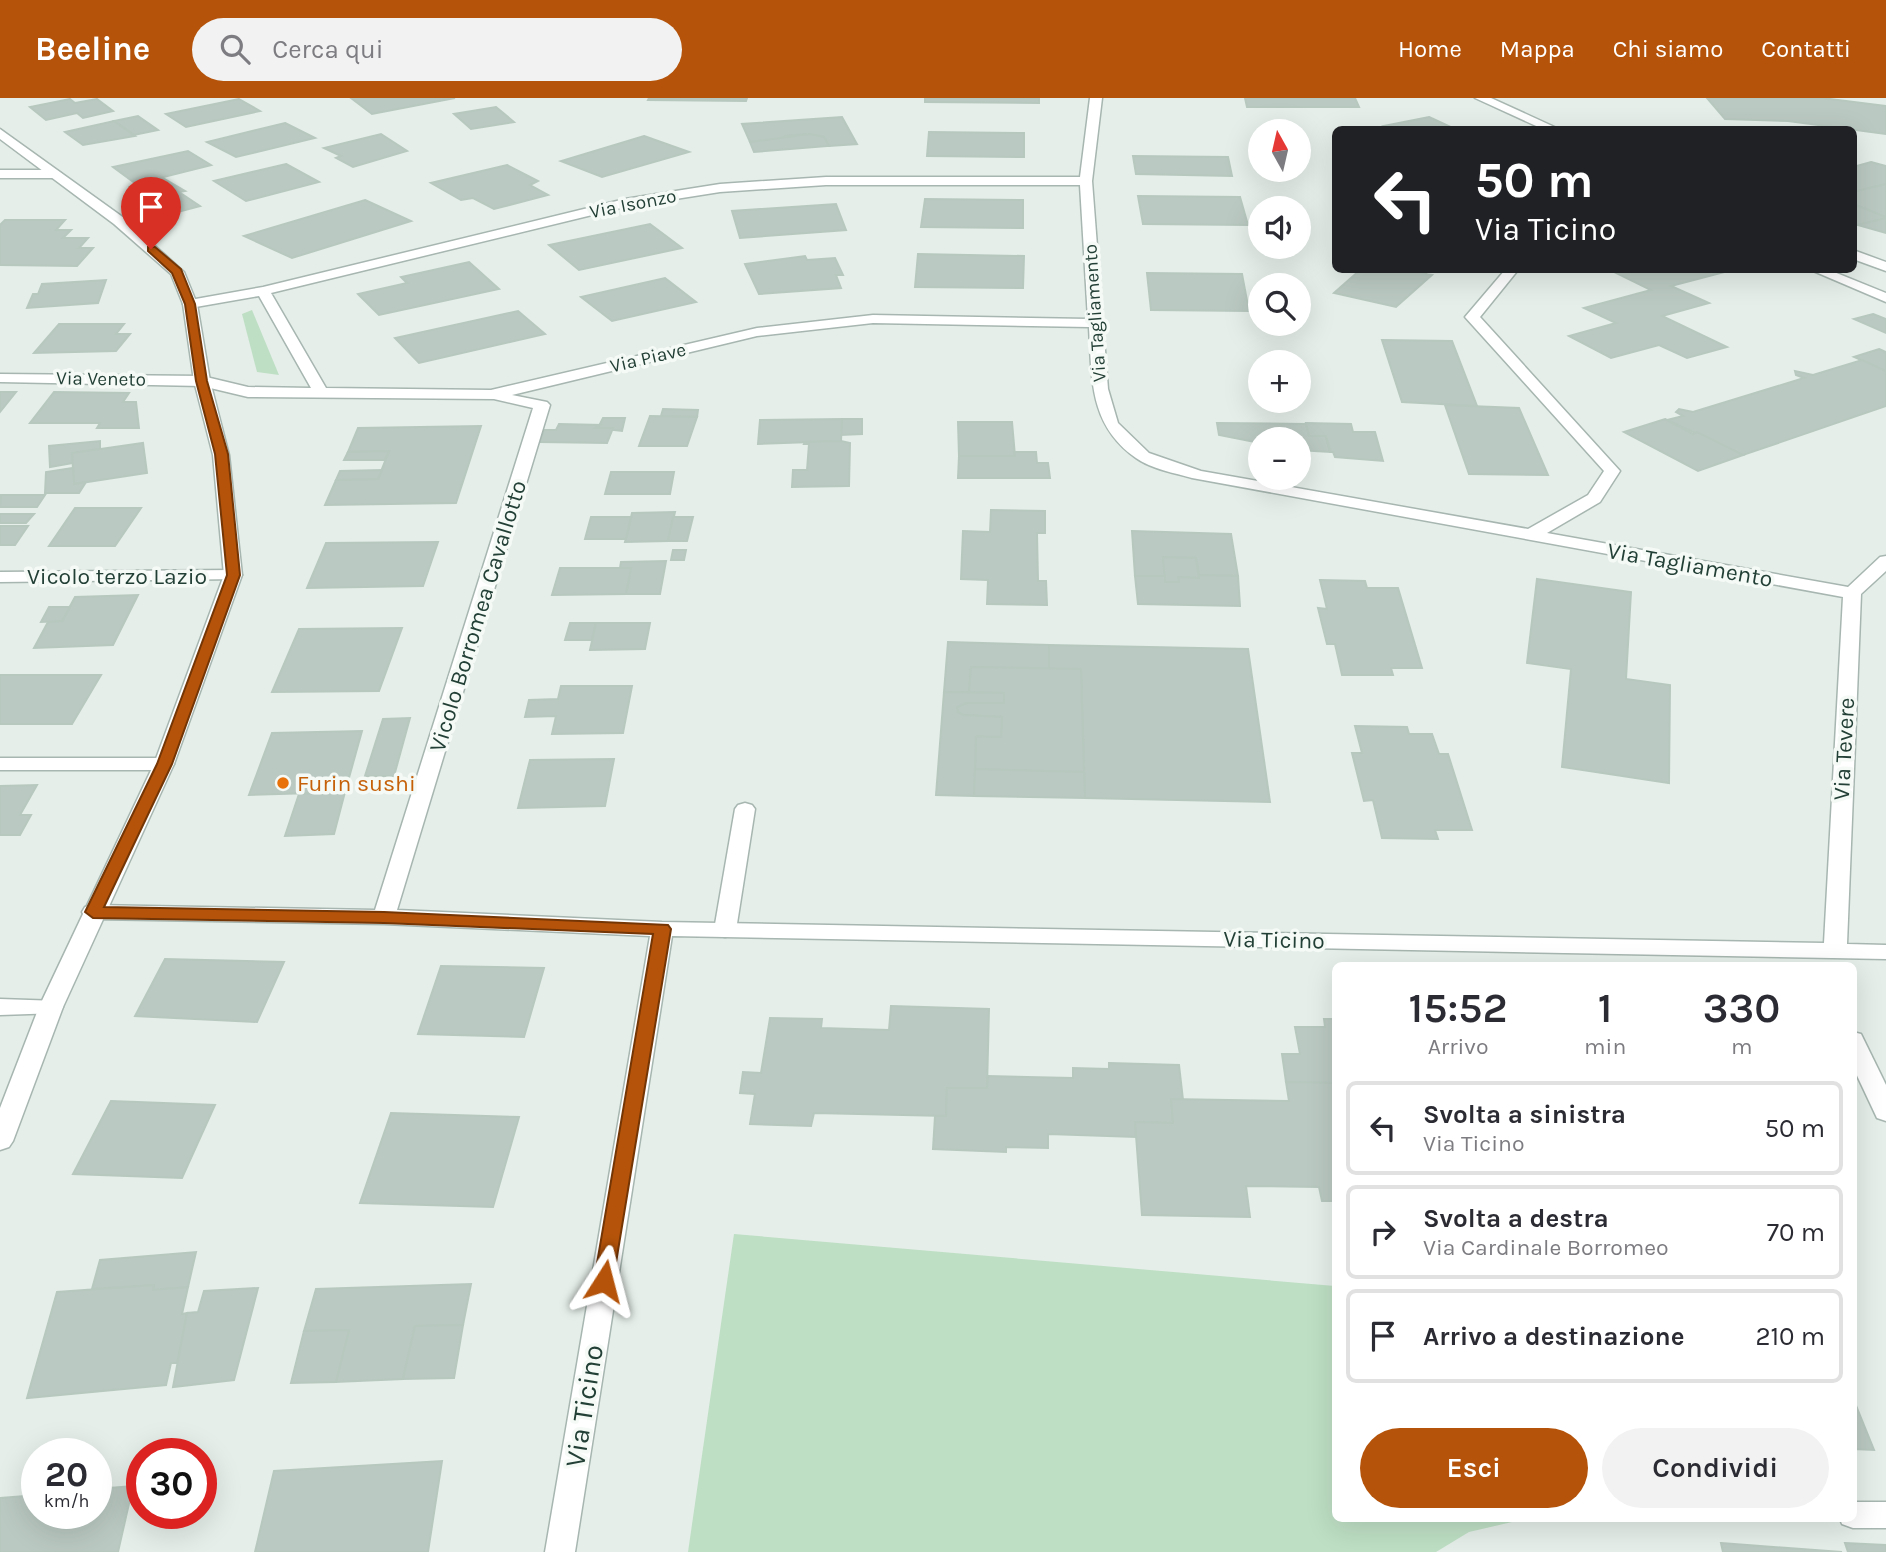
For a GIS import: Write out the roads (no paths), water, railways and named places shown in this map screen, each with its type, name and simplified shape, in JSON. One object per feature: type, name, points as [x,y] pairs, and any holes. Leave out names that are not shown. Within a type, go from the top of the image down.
[{"type":"street","name":"Via Tagliamento","points":[[1096,98],[1086,181],[1100,389],[1111,425],[1143,456],[1198,475],[1852,593]]},
{"type":"street","points":[[1481,98],[1547,126]]},
{"type":"street","points":[[0,133],[119,220],[177,272],[190,304],[202,381],[222,454],[233,575],[164,764],[51,1007],[0,1141]]},
{"type":"street","points":[[0,188],[15,173]]},
{"type":"street","points":[[0,174],[56,174]]},
{"type":"street","name":"Via Isonzo","points":[[190,304],[263,291],[625,203],[720,188],[826,181],[1086,181]]},
{"type":"street","points":[[1857,256],[1886,267]]},
{"type":"street","points":[[1509,273],[1472,317],[1612,471],[1594,498],[1529,536]]},
{"type":"street","points":[[1825,273],[1886,298]]},
{"type":"street","points":[[263,291],[321,393]]},
{"type":"street","name":"Via Piave","points":[[202,381],[248,392],[491,395],[757,332],[873,318],[1095,323]]},
{"type":"street","name":"Via Veneto","points":[[0,378],[202,381]]},
{"type":"street","name":"Vicolo Borromea Cavallotto","points":[[384,918],[542,405],[491,395]]},
{"type":"street","points":[[1852,593],[1886,561]]},
{"type":"street","name":"Vicolo terzo Lazio","points":[[0,577],[233,575]]},
{"type":"street","name":"Via Tevere","points":[[1822,955],[1852,593]]},
{"type":"street","points":[[0,764],[164,764]]},
{"type":"street","points":[[725,930],[745,809]]},
{"type":"street","name":"Via Ticino","points":[[93,912],[384,918],[662,929],[1822,955],[1886,952]]},
{"type":"street","name":"Via Ticino","points":[[560,1552],[662,929]]},
{"type":"street","points":[[0,1007],[51,1007]]},
{"type":"street","points":[[1857,1049],[1886,1112]]},
{"type":"street","points":[[1857,1515],[1886,1515]]},
{"type":"place","name":"Furin sushi","points":[[283,783]]}]
